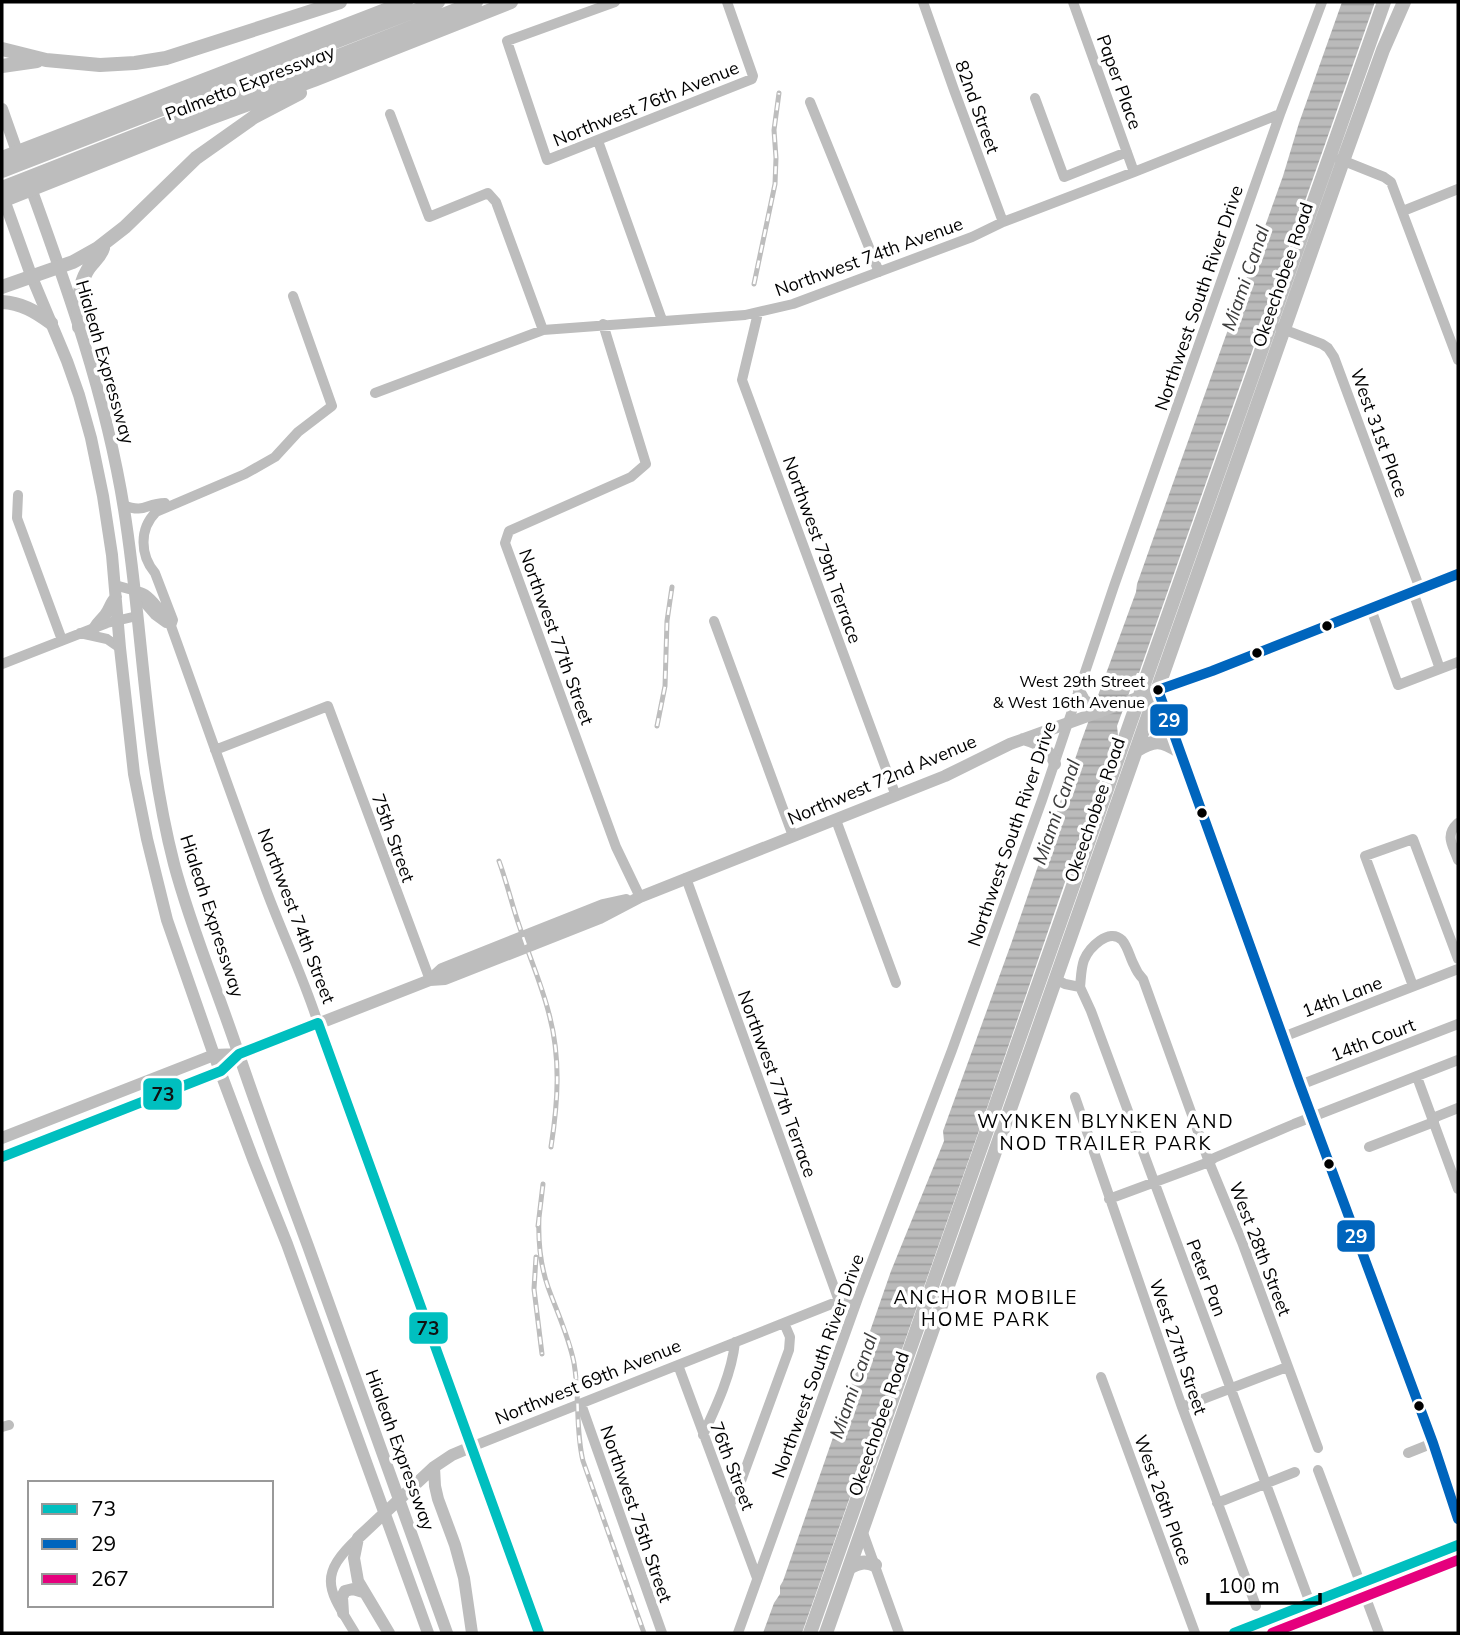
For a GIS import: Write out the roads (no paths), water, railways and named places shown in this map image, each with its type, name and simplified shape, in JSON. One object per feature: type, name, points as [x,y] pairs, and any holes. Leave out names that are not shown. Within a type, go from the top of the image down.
[{"type":"highway","name":"Palmetto Expressway","points":[[2,201],[44,178],[208,119],[310,68],[406,2]]},
{"type":"highway","points":[[345,46],[438,2]]},
{"type":"highway","points":[[345,46],[476,2]]},
{"type":"highway","name":"Palmetto Expressway","points":[[2,158],[34,151],[310,68],[345,46],[511,2]]},
{"type":"highway","name":"Okeechobee Road","points":[[810,1633],[1133,699],[1384,2]]},
{"type":"highway","name":"Okeechobee Road","points":[[826,1633],[1343,161],[1383,50],[1404,2]]},
{"type":"highway","points":[[2,49],[46,60],[100,65],[135,63],[166,58],[332,4]]},
{"type":"highway","points":[[2,66],[46,60]]},
{"type":"highway","points":[[2,286],[76,261],[104,244],[196,158],[254,117],[305,91],[310,68]]},
{"type":"highway","points":[[2,171],[34,151]]},
{"type":"highway","points":[[2,188],[44,178]]},
{"type":"highway","points":[[79,327],[82,282],[86,271],[100,256],[104,244]]},
{"type":"highway","points":[[2,302],[25,306],[51,323]]},
{"type":"highway","points":[[1137,750],[1146,744],[1159,741],[1179,751]]},
{"type":"highway","points":[[859,1493],[862,1530]]},
{"type":"highway","points":[[849,1568],[862,1562],[875,1566]]},
{"type":"main road","name":"Hialeah Expressway","points":[[2,109],[79,327],[104,416],[123,505],[154,771],[186,906],[447,1633]]},
{"type":"main road","name":"Hialeah Expressway","points":[[2,194],[76,386],[89,431],[105,509],[116,591],[132,760],[151,861],[177,951],[428,1633]]},
{"type":"main road","name":"Northwest 72nd Avenue","points":[[7,1136],[214,1055],[239,1054],[430,979],[442,969],[603,905],[640,897],[896,796],[1023,739],[1212,671],[1458,574]]},
{"type":"main road","points":[[95,627],[107,612],[116,591]]},
{"type":"main road","points":[[1082,696],[1094,714]]},
{"type":"main road","points":[[1023,739],[1044,746],[1055,764]]},
{"type":"main road","name":"Northwest 74th Street","points":[[318,1023],[539,1633]]},
{"type":"main road","name":"Northwest 72nd Avenue","points":[[2,1157],[220,1071],[239,1054]]},
{"type":"main road","points":[[62,1134],[71,1122],[99,1110],[109,1096]]},
{"type":"main road","points":[[7,1136],[18,1151]]},
{"type":"main road","name":"Northwest 69th Avenue","points":[[358,1538],[434,1466],[471,1447]]},
{"type":"main road","points":[[434,1466],[438,1499],[460,1562],[472,1633]]},
{"type":"main road","points":[[413,1486],[428,1490],[438,1499]]},
{"type":"main road","points":[[358,1538],[354,1552],[355,1570],[363,1592],[389,1633]]},
{"type":"main road","points":[[1234,1633],[1256,1629],[1310,1603],[1458,1545]]},
{"type":"main road","points":[[343,1613],[342,1597],[345,1591],[353,1589],[363,1592]]},
{"type":"street","name":"Northwest 76th Avenue","points":[[615,2],[506,41],[547,160],[752,79],[727,2]]},
{"type":"street","name":"82nd Street","points":[[923,2],[1003,222]]},
{"type":"street","name":"Paper Place","points":[[1073,2],[1134,172]]},
{"type":"street","name":"Northwest South River Drive","points":[[738,1633],[858,1298],[952,1050],[1068,724],[1082,696],[1114,586],[1322,2]]},
{"type":"street","points":[[1035,98],[1064,177],[1127,152]]},
{"type":"street","points":[[810,102],[879,272]]},
{"type":"street","points":[[390,114],[429,217],[488,194],[496,202],[543,330]]},
{"type":"street","name":"Northwest 74th Avenue","points":[[375,393],[543,330],[758,313],[793,304],[972,237],[1003,222],[1280,114]]},
{"type":"street","points":[[598,141],[662,320]]},
{"type":"street","points":[[1329,155],[1391,182],[1458,360]]},
{"type":"street","points":[[1403,211],[1458,189]]},
{"type":"street","points":[[123,505],[140,510],[160,502],[172,504],[235,479],[275,457],[298,432],[332,406],[293,296]]},
{"type":"street","name":"Northwest 79th Terrace","points":[[758,313],[742,380],[896,796]]},
{"type":"street","name":"Northwest 77th Street","points":[[603,324],[646,464],[631,477],[509,531],[505,543],[616,847],[640,897]]},
{"type":"street","name":"West 31st Place","points":[[1269,324],[1322,344],[1334,357],[1417,591],[1440,669]]},
{"type":"street","points":[[18,495],[16,518],[62,640]]},
{"type":"street","name":"Northwest 74th Street","points":[[172,504],[156,512],[145,526],[143,541],[151,574],[265,887],[318,1023]]},
{"type":"street","name":"Northwest 74th Street","points":[[151,569],[173,620],[166,620]]},
{"type":"street","points":[[116,591],[135,592],[155,615],[166,620]]},
{"type":"street","points":[[1371,609],[1398,685],[1458,662]]},
{"type":"street","points":[[2,664],[95,627],[137,616]]},
{"type":"street","points":[[714,621],[793,836]]},
{"type":"street","points":[[80,633],[107,639],[120,648]]},
{"type":"street","points":[[1158,690],[1300,1085],[1433,1443],[1458,1519]]},
{"type":"street","name":"75th Street","points":[[215,750],[328,706],[430,979]]},
{"type":"street","points":[[836,820],[895,983]]},
{"type":"street","points":[[1458,823],[1451,830],[1450,839],[1458,860]]},
{"type":"street","points":[[1413,986],[1365,856],[1413,839],[1458,959]]},
{"type":"street","name":"Northwest 77th Terrace","points":[[686,878],[839,1301]]},
{"type":"street","name":"West 28th Street","points":[[1080,987],[1085,959],[1099,942],[1116,936],[1122,940],[1134,967],[1143,979],[1209,1162],[1242,1242],[1318,1448]]},
{"type":"street","name":"14th Lane","points":[[1283,1037],[1458,969]]},
{"type":"street","points":[[1057,980],[1080,987]]},
{"type":"street","name":"Peter Pan","points":[[1080,987],[1091,1010],[1310,1603]]},
{"type":"street","name":"14th Court","points":[[1300,1085],[1458,1024]]},
{"type":"street","points":[[1109,1199],[1209,1162],[1312,1117],[1458,1060]]},
{"type":"street","points":[[1417,1077],[1458,1189]]},
{"type":"street","name":"West 27th Street","points":[[1075,1097],[1182,1407],[1256,1606]]},
{"type":"street","points":[[1369,1147],[1458,1108]]},
{"type":"street","name":"Northwest 69th Avenue","points":[[471,1447],[839,1301],[858,1298]]},
{"type":"street","points":[[730,1504],[737,1492],[789,1350],[790,1337],[784,1323]]},
{"type":"street","points":[[703,1435],[733,1358],[734,1342]]},
{"type":"street","name":"76th Street","points":[[678,1366],[757,1578]]},
{"type":"street","points":[[1182,1407],[1287,1367]]},
{"type":"street","name":"West 26th Place","points":[[1101,1377],[1195,1633]]},
{"type":"street","name":"Northwest 75th Street","points":[[581,1404],[662,1633]]},
{"type":"street","points":[[1408,1452],[1433,1443]]},
{"type":"street","points":[[1318,1470],[1379,1633]]},
{"type":"street","points":[[1217,1503],[1295,1472]]},
{"type":"street","points":[[862,1530],[899,1633]]},
{"type":"street","name":"Northwest 69th Avenue","points":[[343,1613],[332,1591],[331,1575],[336,1560],[358,1538]]},
{"type":"street","points":[[343,1613],[355,1633]]},
{"type":"water","name":"Miami Canal","points":[[1342,2],[1375,2],[1139,673],[1135,677],[1117,726],[1118,735],[802,1633],[763,1633],[780,1594],[780,1586],[891,1271],[944,1141],[943,1131],[1136,592]]},
{"type":"railway","points":[[754,284],[775,184],[774,130],[779,93]]},
{"type":"railway","points":[[657,726],[665,686],[667,621],[672,587]]},
{"type":"railway","points":[[499,861],[543,992],[553,1031],[557,1080],[551,1147]]},
{"type":"railway","points":[[538,1226],[543,1184]]},
{"type":"railway","points":[[539,1217],[543,1270],[574,1363],[583,1461],[644,1633]]},
{"type":"railway","points":[[536,1257],[534,1289],[542,1354]]},
{"type":"place","name":"West 29th Street & West 16th Avenue","points":[[1158,690]]},
{"type":"district","name":"WYNKEN BLYNKEN AND NOD TRAILER PARK","points":[[1106,1132]]},
{"type":"district","name":"ANCHOR MOBILE HOME PARK","points":[[986,1308]]}]
